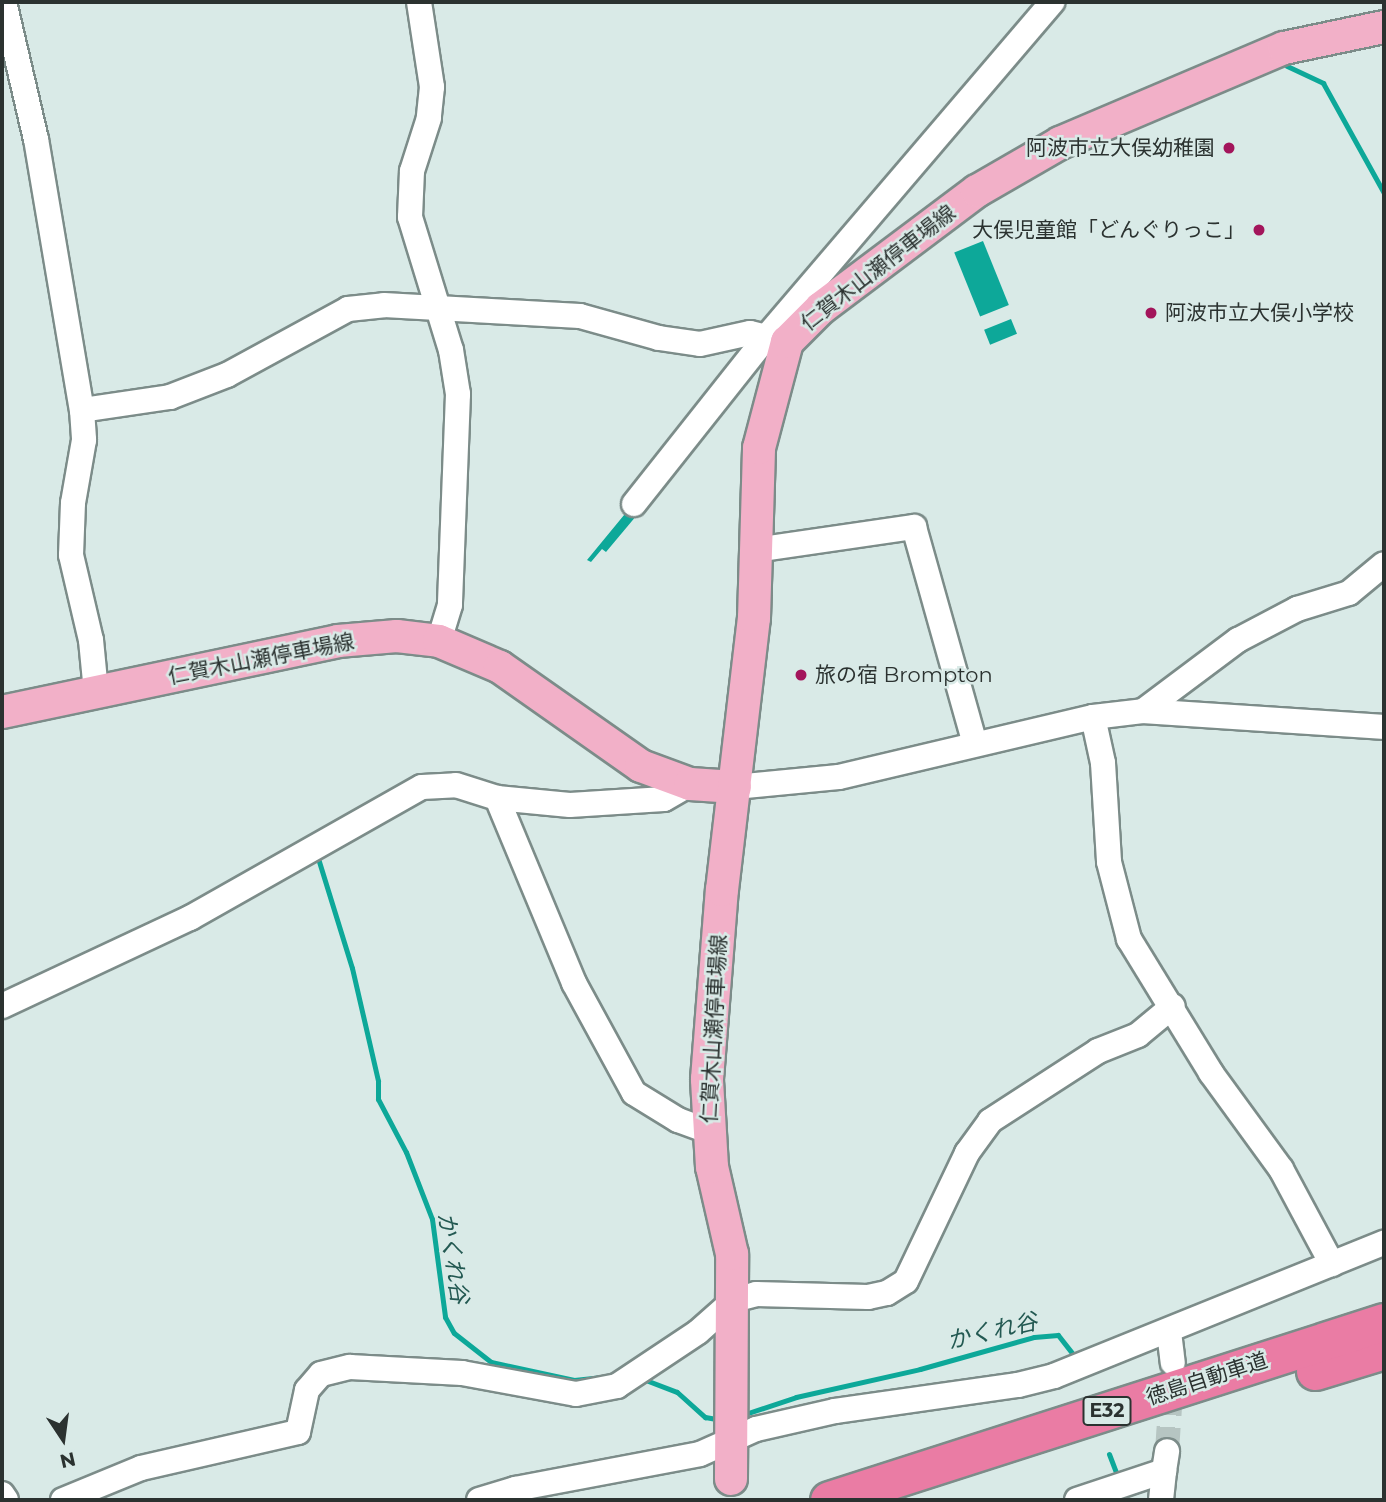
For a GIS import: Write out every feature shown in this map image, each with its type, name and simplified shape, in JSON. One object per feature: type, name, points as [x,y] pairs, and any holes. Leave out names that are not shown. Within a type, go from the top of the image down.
[{"type":"highway","name":"徳島自動車道","points":[[829,1500],[1384,1322]]},
{"type":"highway","name":"徳島自動車道","points":[[890,1500],[1384,1350]]},
{"type":"main road","name":"仁賀木山瀬停車場線","points":[[731,1479],[729,1426],[734,1300],[732,1254],[708,1131],[707,1079],[719,930],[754,618],[759,447],[778,339],[966,199],[1060,143],[1284,48],[1384,27]]},
{"type":"main road","name":"仁賀木山瀬停車場線","points":[[2,712],[338,641],[397,636],[439,641],[500,667],[641,766],[690,785],[735,787]]},
{"type":"street","points":[[4,2],[36,139],[82,411],[84,440],[73,503],[71,555],[91,640],[96,692]]},
{"type":"street","points":[[419,2],[432,87],[429,118],[412,172],[410,217],[418,254],[438,307],[458,394],[450,605],[439,641]]},
{"type":"street","points":[[634,504],[778,339],[1052,2]]},
{"type":"street","points":[[82,411],[170,397],[227,375],[348,309],[438,307],[580,316],[659,338],[700,344],[750,333],[778,339]]},
{"type":"street","points":[[756,550],[914,527],[975,744]]},
{"type":"street","points":[[1143,711],[1238,640],[1297,609],[1349,593],[1384,564]]},
{"type":"street","points":[[735,787],[839,777],[1093,717],[1143,711],[1384,727]]},
{"type":"street","points":[[1093,717],[1103,763],[1110,862],[1129,939],[1173,1006],[1211,1073],[1281,1169],[1332,1264]]},
{"type":"street","points":[[2,1006],[190,918],[422,787],[456,785],[497,798],[570,805],[664,799],[690,785]]},
{"type":"street","points":[[497,798],[574,982],[634,1093],[678,1121],[708,1131]]},
{"type":"street","points":[[63,1500],[141,1468],[298,1432],[307,1390],[321,1374],[350,1367],[462,1373],[576,1394],[627,1379],[698,1332],[734,1300],[756,1294],[868,1297],[887,1293],[906,1281],[967,1153],[990,1121],[1098,1051],[1138,1035],[1173,1006]]},
{"type":"street","points":[[479,1500],[515,1489],[700,1454],[729,1426],[757,1429],[835,1411],[1018,1385],[1169,1332],[1384,1243]]},
{"type":"street","points":[[1169,1332],[1174,1363]]},
{"type":"street","points":[[1077,1500],[1121,1485],[1166,1461],[1161,1500]]},
{"type":"street","points":[[2,1494],[6,1500]]},
{"type":"shaded area","points":[[983,241],[1009,305],[980,317],[954,253]]},
{"type":"shaded area","points":[[1011,319],[1017,334],[990,345],[984,330]]},
{"type":"shaded area","points":[[629,509],[637,515],[606,552],[602,549],[591,562],[587,560]]},
{"type":"waterway","points":[[1287,66],[1323,83],[1384,193]]},
{"type":"waterway","name":"かくれ谷","points":[[317,855],[352,968],[378,1081],[378,1099],[406,1152],[432,1219],[445,1317],[454,1333],[491,1362],[574,1380],[612,1376]]},
{"type":"waterway","name":"かくれ谷","points":[[742,1415],[796,1397],[920,1369],[1034,1337],[1058,1335],[1072,1353]]},
{"type":"waterway","name":"かくれ谷","points":[[643,1379],[677,1392],[705,1417],[722,1420]]},
{"type":"waterway","name":"かくれ谷","points":[[1109,1454],[1118,1478]]},
{"type":"tunnel","points":[[1167,1451],[1172,1378]]},
{"type":"place","name":"阿波市立大俣幼稚園","points":[[1229,148]]},
{"type":"place","name":"大俣児童館「どんぐりっこ」","points":[[1259,230]]},
{"type":"place","name":"阿波市立大俣小学校","points":[[1151,313]]},
{"type":"place","name":"旅の宿 Brompton","points":[[801,675]]}]
